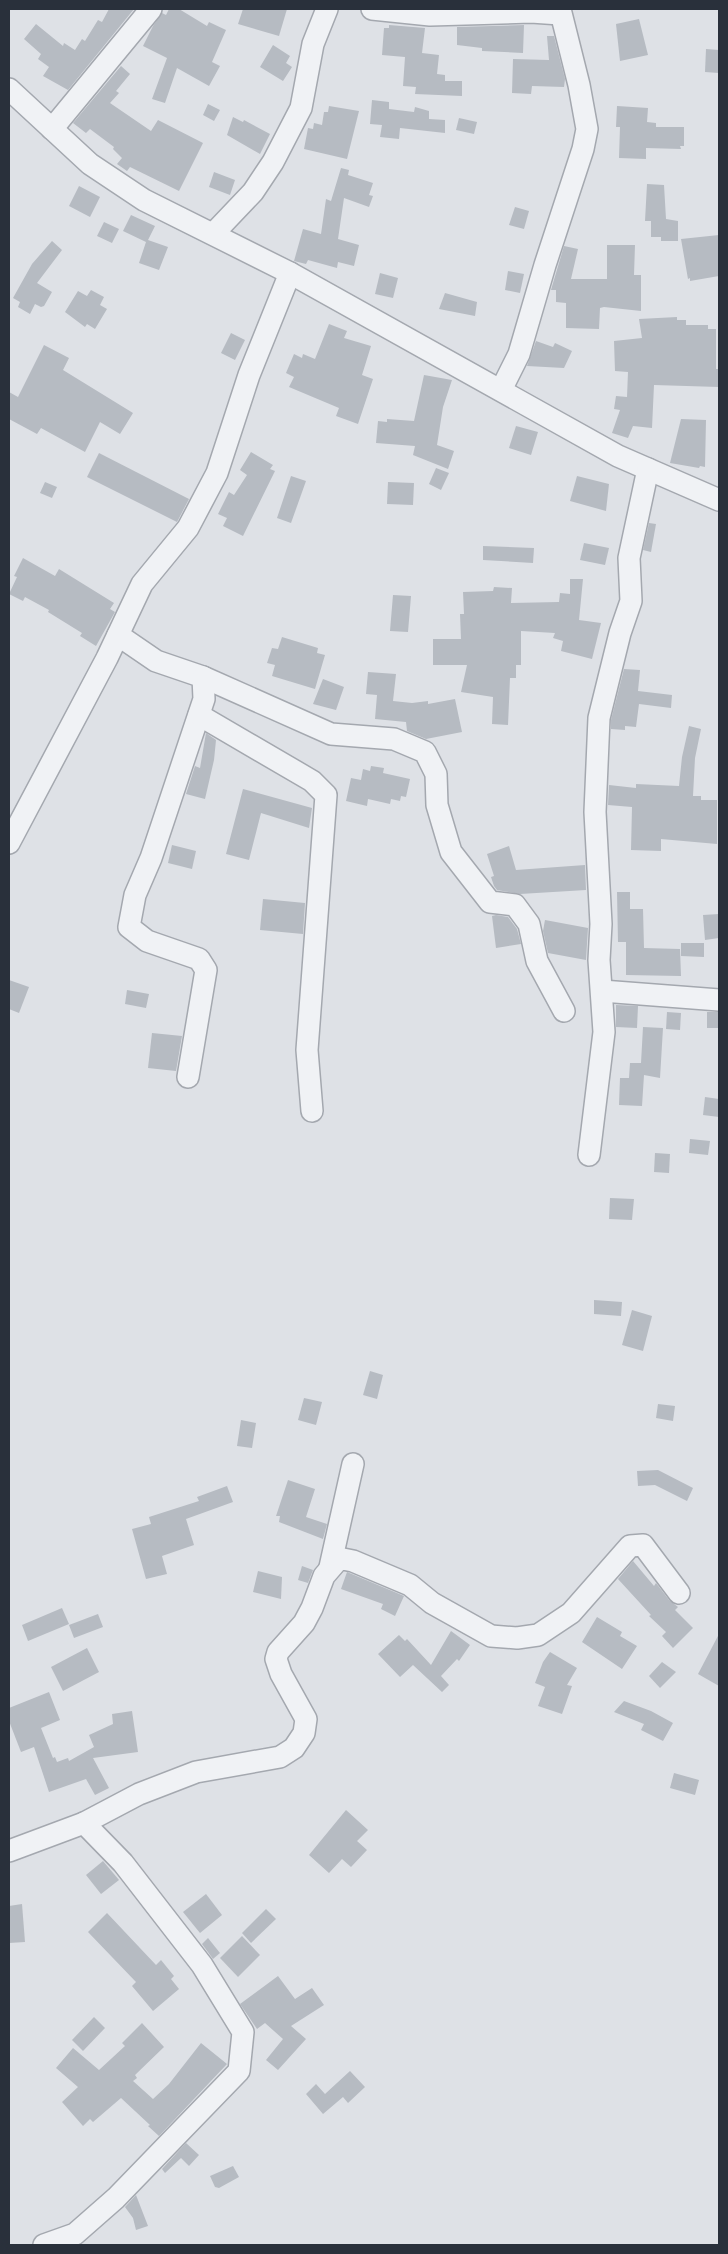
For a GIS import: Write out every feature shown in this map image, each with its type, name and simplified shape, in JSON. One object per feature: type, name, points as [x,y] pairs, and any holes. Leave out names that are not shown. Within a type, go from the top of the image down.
[{"type":"street","points":[[52,130],[151,9]]},
{"type":"street","points":[[214,233],[253,192],[273,162],[301,108],[313,44],[327,9]]},
{"type":"street","points":[[372,9],[430,14],[560,11],[579,85],[587,130],[583,150],[545,265],[519,354],[501,390]]},
{"type":"street","points":[[9,89],[90,164],[144,200],[214,233],[290,273],[610,452],[719,500]]},
{"type":"street","points":[[9,844],[118,635],[142,584],[188,528],[217,473],[248,375],[290,273]]},
{"type":"street","points":[[589,1155],[604,1032],[599,960],[601,924],[595,812],[598,718],[620,633],[631,601],[629,558],[648,470]]},
{"type":"street","points":[[118,635],[156,661],[203,677],[331,734],[394,739],[426,752],[436,774],[437,805],[451,852],[490,902],[515,905],[529,924],[536,961],[564,1011]]},
{"type":"street","points":[[188,1077],[206,970],[199,959],[147,941],[129,927],[135,895],[151,858],[204,699],[203,677]]},
{"type":"street","points":[[199,715],[312,781],[326,795],[307,1050],[312,1111]]},
{"type":"street","points":[[602,990],[719,1000]]},
{"type":"street","points":[[9,1851],[84,1823],[101,1812],[139,1794],[196,1772],[280,1757],[294,1748],[304,1733],[306,1719],[281,1674],[276,1659],[278,1652],[304,1623],[324,1576],[330,1567],[353,1464]]},
{"type":"street","points":[[330,1567],[343,1559],[353,1561],[410,1585],[432,1603],[491,1636],[517,1638],[538,1635],[571,1613],[630,1546],[643,1545],[680,1593]]},
{"type":"street","points":[[44,2245],[75,2234],[116,2198],[238,2071],[243,2032],[202,1965],[123,1863],[84,1823]]},
{"type":"building","points":[[109,9],[134,9],[68,90],[43,76],[49,67],[38,59],[41,54],[24,39],[36,24],[63,46],[64,43],[75,50],[82,39],[85,41],[98,20],[102,22]]},
{"type":"building","points":[[169,9],[179,9],[207,26],[209,22],[226,30],[212,62],[220,66],[209,86],[177,68],[165,103],[152,99],[167,58],[143,46],[162,13],[166,15]]},
{"type":"building","points":[[243,9],[287,9],[279,36],[238,24]]},
{"type":"building","points":[[639,19],[648,55],[620,61],[616,24]]},
{"type":"building","points":[[389,25],[425,28],[422,53],[439,55],[437,74],[445,75],[445,81],[462,81],[462,96],[415,94],[416,87],[403,86],[405,57],[382,55],[384,28],[389,28]]},
{"type":"building","points":[[524,25],[523,53],[482,51],[482,48],[457,45],[457,27]]},
{"type":"building","points":[[547,36],[554,36],[565,79],[564,87],[532,86],[531,94],[512,93],[513,59],[549,60]]},
{"type":"building","points":[[273,45],[290,56],[286,63],[292,67],[283,81],[260,67]]},
{"type":"building","points":[[706,49],[719,50],[719,73],[705,72]]},
{"type":"building","points":[[121,66],[130,74],[116,91],[119,93],[110,103],[151,131],[158,120],[203,143],[179,191],[130,167],[127,171],[117,164],[122,158],[113,149],[114,147],[90,129],[86,133],[73,123]]},
{"type":"building","points":[[372,100],[389,102],[389,109],[414,112],[415,107],[429,111],[429,119],[445,120],[445,133],[400,128],[399,139],[380,137],[382,125],[370,124]]},
{"type":"building","points":[[208,104],[220,110],[214,121],[203,115]]},
{"type":"building","points":[[329,106],[359,111],[347,159],[304,149],[308,128],[313,129],[314,123],[322,125],[324,112],[328,112]]},
{"type":"building","points":[[617,106],[648,108],[647,122],[656,123],[656,127],[684,127],[684,146],[680,146],[681,149],[646,148],[646,159],[619,158],[620,127],[616,127]]},
{"type":"building","points":[[233,117],[243,122],[244,120],[270,134],[260,154],[227,135]]},
{"type":"building","points":[[459,118],[477,122],[474,134],[456,130]]},
{"type":"building","points":[[341,168],[349,170],[348,175],[373,183],[369,195],[373,196],[369,207],[344,198],[338,239],[359,245],[354,266],[338,262],[337,268],[308,260],[306,264],[294,261],[303,229],[321,234],[326,199],[331,201]]},
{"type":"building","points":[[214,172],[235,180],[230,195],[209,187]]},
{"type":"building","points":[[647,184],[664,185],[666,219],[678,221],[678,241],[661,241],[661,237],[651,237],[651,221],[645,221]]},
{"type":"building","points":[[79,186],[100,197],[90,217],[69,206]]},
{"type":"building","points":[[515,207],[529,211],[524,229],[509,225]]},
{"type":"building","points":[[131,215],[155,226],[148,240],[168,247],[159,270],[139,263],[146,242],[123,231]]},
{"type":"building","points":[[104,222],[119,229],[112,243],[97,236]]},
{"type":"building","points":[[719,235],[719,276],[690,281],[690,278],[688,279],[681,239]]},
{"type":"building","points":[[52,241],[62,250],[37,283],[52,292],[44,306],[41,307],[35,304],[30,314],[18,307],[20,302],[13,298],[32,264]]},
{"type":"building","points":[[607,245],[635,245],[634,275],[641,275],[641,311],[604,307],[600,308],[599,329],[566,328],[566,303],[556,302],[556,290],[551,290],[564,246],[578,249],[571,279],[607,279]]},
{"type":"building","points":[[508,271],[524,274],[520,293],[505,290]]},
{"type":"building","points":[[380,273],[398,278],[393,298],[375,294]]},
{"type":"building","points":[[91,290],[104,297],[100,305],[107,309],[95,329],[87,324],[85,327],[65,312],[78,291],[87,296]]},
{"type":"building","points":[[445,293],[477,302],[475,316],[439,309]]},
{"type":"building","points":[[677,317],[677,320],[686,320],[686,325],[708,325],[708,329],[716,329],[716,369],[719,369],[719,387],[654,385],[652,428],[633,426],[628,438],[612,433],[620,410],[614,409],[616,396],[627,397],[628,372],[615,371],[614,341],[642,338],[639,319]]},
{"type":"building","points":[[329,324],[347,331],[344,338],[371,346],[362,375],[373,379],[358,424],[336,416],[339,408],[289,387],[294,377],[286,373],[294,354],[302,358],[303,354],[315,359]]},
{"type":"building","points":[[231,333],[245,340],[235,360],[221,353]]},
{"type":"building","points":[[536,341],[553,347],[555,343],[572,351],[564,368],[527,366]]},
{"type":"building","points":[[44,345],[69,358],[63,370],[133,413],[120,434],[100,422],[85,452],[41,428],[37,434],[9,419],[9,392],[18,397]]},
{"type":"building","points":[[424,375],[452,380],[443,407],[437,445],[454,451],[448,469],[413,455],[415,446],[376,443],[378,421],[387,422],[387,419],[414,421]]},
{"type":"building","points":[[681,419],[706,420],[705,467],[700,466],[699,468],[670,463]]},
{"type":"building","points":[[516,426],[538,432],[531,455],[509,448]]},
{"type":"building","points":[[251,452],[273,465],[270,469],[275,471],[243,536],[223,526],[227,518],[218,514],[229,492],[234,495],[247,475],[240,470]]},
{"type":"building","points":[[99,453],[189,499],[177,522],[87,477]]},
{"type":"building","points":[[436,468],[449,473],[441,490],[429,484]]},
{"type":"building","points":[[291,476],[306,481],[291,523],[277,518]]},
{"type":"building","points":[[577,476],[609,484],[606,511],[570,501]]},
{"type":"building","points":[[45,482],[57,487],[52,498],[40,493]]},
{"type":"building","points":[[388,482],[414,483],[413,505],[387,504]]},
{"type":"building","points":[[649,523],[656,524],[651,552],[643,550]]},
{"type":"building","points":[[584,543],[609,548],[605,565],[580,560]]},
{"type":"building","points":[[483,546],[534,548],[533,563],[483,560]]},
{"type":"building","points":[[23,558],[55,576],[59,569],[114,603],[110,609],[115,612],[96,646],[80,636],[82,633],[48,612],[49,610],[25,597],[23,601],[9,594],[17,577],[14,576]]},
{"type":"building","points":[[570,579],[583,579],[579,620],[601,623],[592,659],[561,651],[563,641],[553,638],[555,633],[521,631],[521,665],[516,665],[516,678],[510,678],[508,725],[492,724],[493,697],[461,692],[467,665],[433,665],[433,639],[461,639],[460,614],[464,614],[463,592],[493,591],[494,587],[512,588],[511,603],[559,602],[560,593],[570,594]]},
{"type":"building","points":[[393,595],[411,596],[408,632],[390,631]]},
{"type":"building","points":[[282,637],[318,648],[317,653],[325,655],[315,689],[272,676],[275,665],[267,663],[272,648],[278,649]]},
{"type":"building","points":[[624,669],[640,670],[638,691],[672,695],[671,708],[639,704],[636,727],[625,726],[625,730],[611,729],[611,720]]},
{"type":"building","points":[[368,672],[396,674],[393,701],[412,703],[428,701],[428,704],[455,699],[462,732],[426,739],[407,731],[406,722],[375,719],[377,695],[366,694]]},
{"type":"building","points":[[323,679],[344,687],[336,710],[313,704]]},
{"type":"building","points":[[689,726],[701,729],[695,758],[693,796],[701,796],[701,800],[717,800],[717,844],[661,839],[661,851],[631,850],[632,807],[608,805],[609,785],[636,788],[636,784],[679,786],[682,757]]},
{"type":"building","points":[[206,733],[216,740],[214,760],[205,799],[186,794],[195,766],[200,768]]},
{"type":"building","points":[[371,766],[384,768],[383,773],[410,779],[406,797],[401,796],[400,801],[391,799],[390,804],[368,799],[367,806],[346,801],[351,778],[361,780],[363,769],[370,771]]},
{"type":"building","points":[[243,789],[312,808],[309,828],[261,813],[249,860],[226,854]]},
{"type":"building","points":[[172,845],[196,851],[192,869],[168,863]]},
{"type":"building","points":[[509,846],[516,870],[585,865],[586,890],[520,894],[497,890],[491,877],[494,876],[487,854]]},
{"type":"building","points":[[617,892],[630,892],[630,909],[643,909],[644,948],[680,949],[681,976],[626,975],[626,942],[618,942]]},
{"type":"building","points":[[263,899],[305,903],[303,934],[260,930]]},
{"type":"building","points":[[719,914],[719,938],[705,940],[703,915]]},
{"type":"building","points":[[492,916],[508,917],[517,929],[521,944],[496,948]]},
{"type":"building","points":[[545,920],[588,928],[586,960],[548,953],[543,931]]},
{"type":"building","points":[[681,943],[704,943],[704,957],[681,956]]},
{"type":"building","points":[[9,980],[29,987],[19,1013],[9,1009]]},
{"type":"building","points":[[127,990],[149,994],[146,1008],[125,1004]]},
{"type":"building","points":[[616,1005],[638,1006],[637,1028],[616,1027]]},
{"type":"building","points":[[667,1012],[681,1013],[680,1030],[666,1029]]},
{"type":"building","points":[[707,1012],[719,1012],[719,1028],[707,1028]]},
{"type":"building","points":[[643,1027],[663,1028],[660,1078],[644,1075],[642,1106],[619,1105],[620,1078],[629,1078],[630,1063],[641,1063]]},
{"type":"building","points":[[152,1033],[182,1036],[176,1071],[148,1068]]},
{"type":"building","points":[[705,1097],[719,1099],[719,1117],[703,1115]]},
{"type":"building","points":[[690,1139],[710,1141],[708,1155],[689,1153]]},
{"type":"building","points":[[655,1153],[670,1154],[669,1173],[654,1172]]},
{"type":"building","points":[[610,1198],[634,1199],[632,1220],[609,1219]]},
{"type":"building","points":[[594,1300],[622,1302],[621,1316],[594,1314]]},
{"type":"building","points":[[632,1310],[652,1316],[643,1351],[622,1345]]},
{"type":"building","points":[[370,1371],[383,1375],[377,1399],[363,1395]]},
{"type":"building","points":[[304,1398],[322,1402],[316,1425],[298,1420]]},
{"type":"building","points":[[658,1404],[675,1406],[673,1421],[656,1418]]},
{"type":"building","points":[[241,1420],[256,1423],[252,1448],[237,1446]]},
{"type":"building","points":[[658,1470],[693,1488],[687,1501],[655,1485],[638,1486],[637,1471]]},
{"type":"building","points":[[288,1480],[315,1489],[306,1517],[327,1524],[323,1539],[279,1522],[280,1516],[276,1516]]},
{"type":"building","points":[[227,1486],[233,1502],[186,1519],[194,1545],[162,1556],[167,1574],[146,1579],[132,1529],[151,1524],[149,1517],[199,1501],[197,1497]]},
{"type":"building","points":[[633,1561],[654,1586],[656,1583],[669,1600],[678,1607],[675,1610],[693,1628],[673,1648],[662,1636],[666,1632],[649,1616],[651,1615],[618,1579]]},
{"type":"building","points":[[302,1566],[313,1570],[308,1583],[298,1580]]},
{"type":"building","points":[[258,1571],[282,1577],[281,1599],[253,1592]]},
{"type":"building","points":[[347,1572],[404,1596],[395,1616],[381,1609],[383,1604],[341,1589]]},
{"type":"building","points":[[62,1608],[69,1624],[28,1641],[22,1625]]},
{"type":"building","points":[[98,1614],[103,1627],[74,1638],[69,1625]]},
{"type":"building","points":[[597,1617],[622,1632],[620,1636],[637,1646],[622,1669],[582,1642]]},
{"type":"building","points":[[451,1631],[470,1645],[459,1661],[457,1659],[441,1676],[449,1685],[442,1692],[413,1665],[400,1677],[378,1654],[399,1635],[405,1641],[407,1639],[431,1665]]},
{"type":"building","points":[[719,1634],[719,1686],[698,1674]]},
{"type":"building","points":[[87,1648],[99,1672],[63,1691],[51,1667]]},
{"type":"building","points":[[550,1652],[577,1668],[567,1685],[572,1686],[562,1714],[538,1706],[545,1687],[535,1683],[543,1662]]},
{"type":"building","points":[[662,1662],[676,1672],[660,1688],[649,1676]]},
{"type":"building","points":[[49,1692],[60,1720],[41,1728],[53,1758],[55,1757],[57,1762],[68,1758],[69,1761],[94,1747],[89,1735],[113,1724],[112,1714],[132,1711],[138,1752],[93,1758],[109,1788],[95,1795],[86,1779],[49,1792],[34,1747],[21,1752],[9,1721],[9,1708]]},
{"type":"building","points":[[624,1701],[651,1711],[673,1723],[663,1741],[641,1730],[644,1724],[614,1712]]},
{"type":"building","points":[[674,1773],[699,1780],[695,1795],[670,1788]]},
{"type":"building","points":[[346,1810],[368,1830],[357,1841],[367,1850],[351,1867],[342,1859],[329,1873],[309,1855]]},
{"type":"building","points":[[103,1861],[119,1880],[101,1894],[86,1875]]},
{"type":"building","points":[[206,1894],[222,1915],[200,1933],[183,1912]]},
{"type":"building","points":[[22,1904],[25,1942],[9,1943],[9,1906]]},
{"type":"building","points":[[266,1909],[276,1919],[251,1943],[242,1933]]},
{"type":"building","points":[[107,1913],[156,1965],[161,1960],[174,1976],[171,1979],[179,1989],[153,2011],[132,1986],[136,1982],[88,1932]]},
{"type":"building","points":[[242,1936],[260,1955],[238,1977],[220,1958]]},
{"type":"building","points":[[208,1938],[220,1953],[213,1959],[202,1944]]},
{"type":"building","points":[[278,1976],[295,1999],[312,1988],[324,2005],[291,2026],[306,2039],[278,2070],[266,2060],[283,2039],[265,2023],[257,2029],[240,2004]]},
{"type":"building","points":[[94,2017],[105,2028],[83,2051],[72,2040]]},
{"type":"building","points":[[142,2023],[164,2047],[135,2075],[137,2078],[133,2081],[153,2099],[169,2084],[201,2043],[227,2064],[159,2136],[121,2098],[93,2122],[90,2119],[83,2126],[62,2102],[78,2087],[56,2068],[73,2048],[99,2070],[125,2046],[122,2043]]},
{"type":"building","points":[[350,2071],[365,2087],[348,2103],[343,2097],[323,2114],[306,2094],[316,2084],[325,2094]]},
{"type":"building","points":[[186,2143],[199,2155],[189,2166],[181,2158],[165,2173],[162,2169]]},
{"type":"building","points":[[233,2166],[239,2177],[219,2188],[215,2187],[210,2176]]},
{"type":"building","points":[[136,2195],[148,2226],[136,2230],[133,2218],[125,2207]]}]
